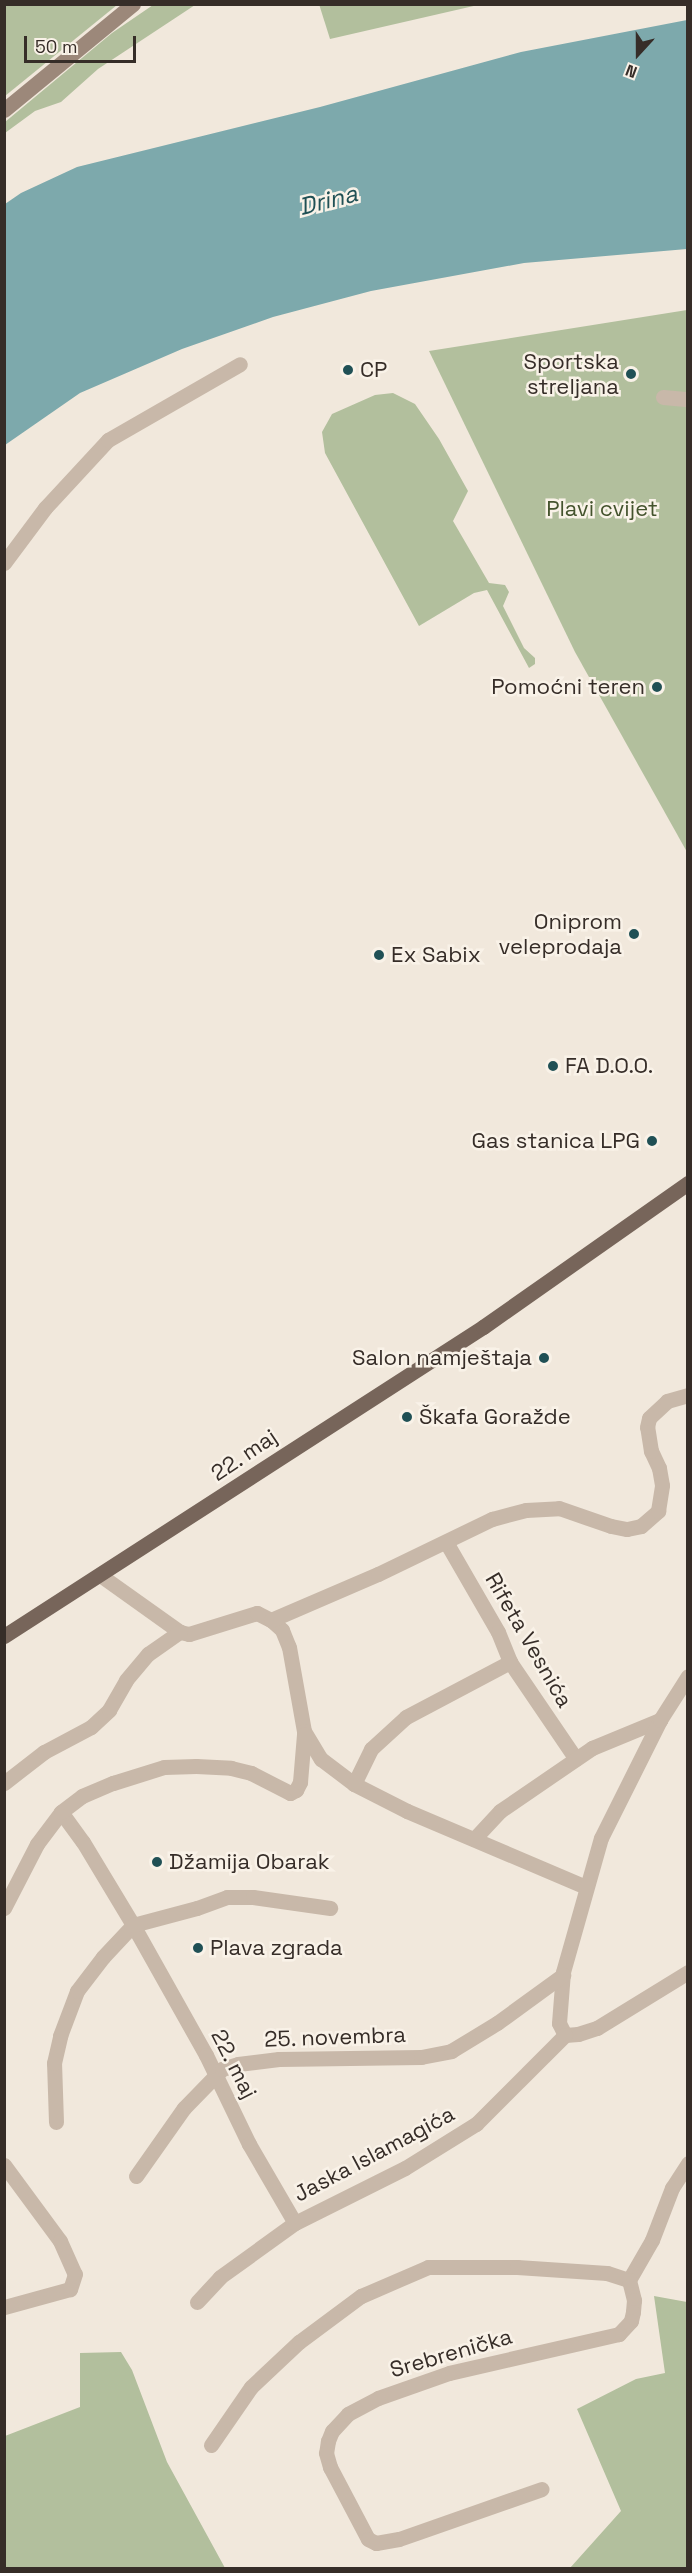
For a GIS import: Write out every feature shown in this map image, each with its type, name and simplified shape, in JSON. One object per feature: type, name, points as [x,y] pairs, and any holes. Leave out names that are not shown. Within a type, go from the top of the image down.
[{"type":"main road","name":"22. maj","points":[[4,1636],[507,1310],[687,1183]]},
{"type":"street","points":[[4,110],[133,4]]},
{"type":"street","points":[[4,563],[45,508],[108,440],[240,364]]},
{"type":"street","points":[[663,398],[687,399]]},
{"type":"street","points":[[272,1620],[306,1603],[378,1574],[492,1519],[526,1510],[559,1508],[611,1526],[627,1529],[641,1526],[658,1511],[662,1485],[659,1468],[651,1451],[647,1427],[649,1419],[667,1401],[687,1395]]},
{"type":"street","name":"Rifeta Vesnića","points":[[446,1542],[498,1632],[510,1662],[576,1759]]},
{"type":"street","points":[[4,1908],[37,1844],[61,1812],[82,1796],[113,1783],[164,1767],[231,1768],[251,1773],[290,1793],[296,1790],[300,1782],[304,1731],[289,1647],[282,1630],[272,1620],[257,1614],[189,1634],[180,1632],[100,1575]]},
{"type":"street","points":[[4,1783],[44,1752],[92,1727],[109,1710],[126,1680],[148,1654],[180,1632]]},
{"type":"street","points":[[354,1784],[371,1749],[406,1717],[510,1662]]},
{"type":"street","points":[[687,1676],[660,1720],[601,1838],[563,1975],[559,2023],[565,2035],[578,2034],[597,2028],[687,1972]]},
{"type":"street","points":[[474,1839],[500,1811],[592,1748],[660,1720]]},
{"type":"street","points":[[304,1731],[321,1758],[354,1784],[586,1887]]},
{"type":"street","name":"22. maj","points":[[61,1812],[83,1842],[133,1925],[215,2075],[249,2144],[295,2223]]},
{"type":"street","points":[[56,2122],[54,2063],[60,2036],[77,1991],[103,1957],[133,1925],[228,1897],[253,1897],[330,1908]]},
{"type":"street","name":"25. novembra","points":[[136,2176],[171,2124],[215,2075],[237,2064],[268,2060],[420,2057],[451,2051],[497,2023],[563,1975]]},
{"type":"street","name":"Jaska Islamagića","points":[[197,2302],[220,2277],[295,2223],[405,2168],[476,2124],[565,2035]]},
{"type":"street","points":[[211,2445],[252,2387],[299,2342],[361,2296],[428,2267],[540,2268],[607,2272],[629,2280],[652,2240],[672,2188],[687,2163]]},
{"type":"street","points":[[4,2165],[60,2241],[75,2274],[70,2289],[4,2307]]},
{"type":"street","name":"Srebrenička","points":[[542,2489],[399,2539],[376,2543],[368,2539],[330,2467],[326,2453],[328,2441],[332,2432],[348,2414],[378,2398],[449,2373],[619,2334],[631,2321],[633,2312],[634,2300],[629,2280]]},
{"type":"green space","points":[[5,4],[117,4],[117,5],[5,96]]},
{"type":"green space","points":[[319,4],[478,4],[478,5],[330,39]]},
{"type":"green space","points":[[153,5],[195,5],[98,69],[61,102],[35,111],[5,133],[5,122],[112,33]]},
{"type":"green space","name":"Plavi cvijet","points":[[687,310],[687,852],[575,652],[429,351]]},
{"type":"green space","points":[[393,393],[415,404],[439,439],[468,491],[453,521],[489,583],[505,585],[509,592],[503,606],[524,648],[535,658],[535,664],[529,668],[487,590],[474,593],[419,626],[325,453],[322,432],[332,414],[375,395]]},
{"type":"green space","points":[[654,2296],[687,2302],[687,2568],[570,2568],[621,2511],[577,2409],[636,2379],[665,2373]]},
{"type":"green space","points":[[121,2352],[132,2370],[167,2462],[225,2568],[5,2568],[5,2436],[80,2407],[80,2353]]},
{"type":"water","name":"Drina","points":[[687,20],[687,249],[524,263],[371,291],[273,317],[182,349],[80,393],[5,445],[5,204],[21,193],[77,167],[320,107],[521,52]]},
{"type":"place","name":"CP","points":[[348,370]]},
{"type":"place","name":"Sportska streljana","points":[[631,374]]},
{"type":"place","name":"Pomoćni teren","points":[[657,687]]},
{"type":"place","name":"Oniprom veleprodaja","points":[[634,934]]},
{"type":"place","name":"Ex Sabix","points":[[379,955]]},
{"type":"place","name":"FA D.O.O.","points":[[553,1066]]},
{"type":"place","name":"Gas stanica LPG","points":[[652,1141]]},
{"type":"place","name":"Salon namještaja","points":[[544,1358]]},
{"type":"place","name":"Škafa Goražde","points":[[407,1417]]},
{"type":"place","name":"Džamija Obarak","points":[[157,1862]]},
{"type":"place","name":"Plava zgrada","points":[[198,1948]]}]
